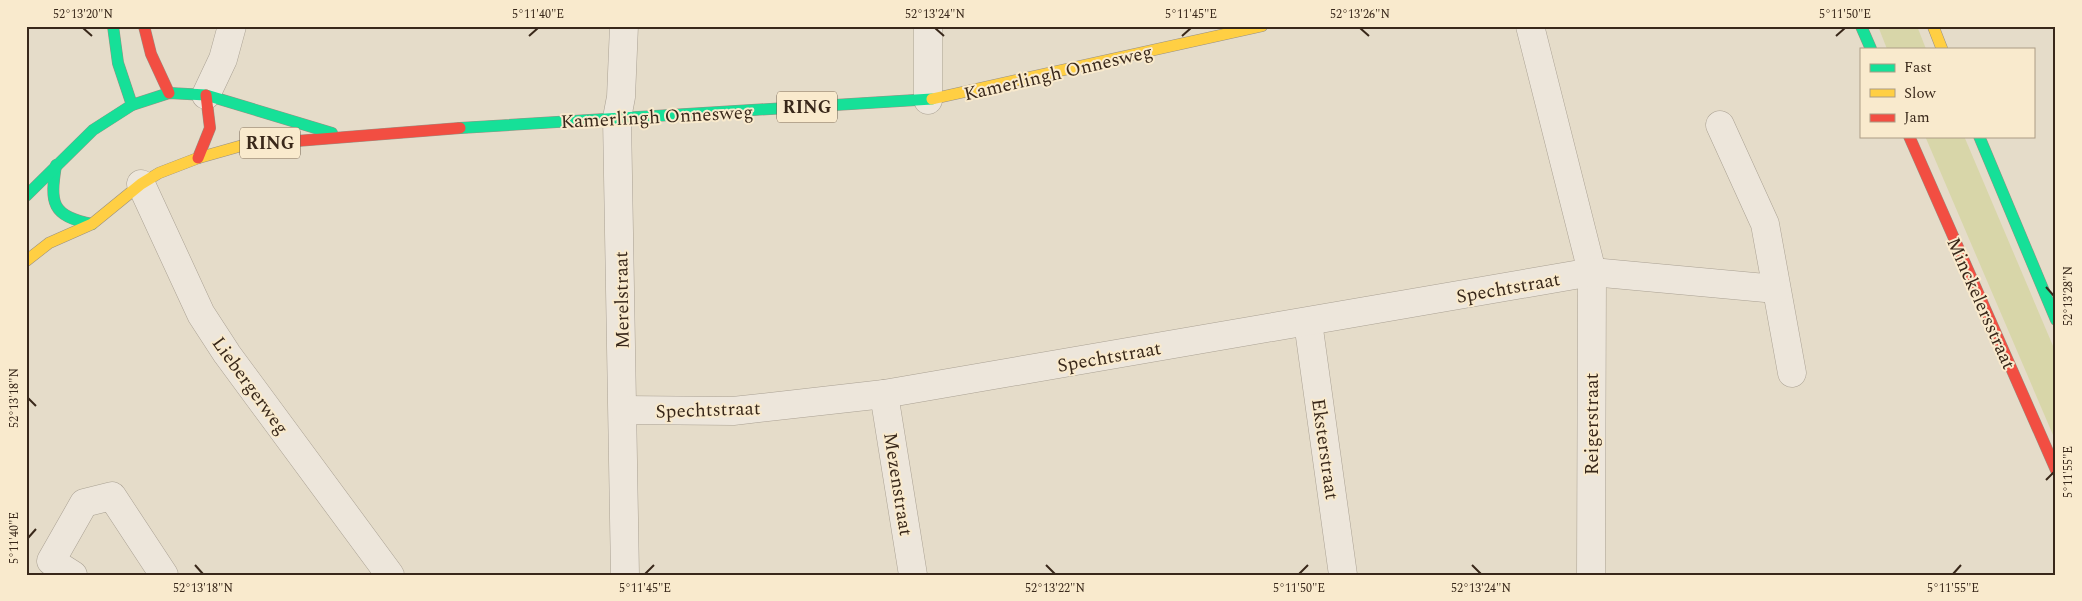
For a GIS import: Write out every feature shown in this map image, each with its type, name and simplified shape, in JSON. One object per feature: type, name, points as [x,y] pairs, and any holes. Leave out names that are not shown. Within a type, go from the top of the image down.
[{"type":"main road","points":[[113,26],[118,64],[132,106]]},
{"type":"main road","points":[[144,26],[152,54],[169,93]]},
{"type":"main road","name":"Kamerlingh Onnesweg","points":[[198,158],[244,145],[344,136],[928,100],[1262,26]]},
{"type":"main road","points":[[1861,26],[1871,48]]},
{"type":"main road","points":[[1933,26],[1942,48]]},
{"type":"main road","name":"RING","points":[[26,196],[92,130],[132,106],[169,93]]},
{"type":"main road","name":"Kamerlingh Onnesweg","points":[[169,93],[206,95],[344,136]]},
{"type":"main road","points":[[198,158],[210,137],[210,114],[206,95]]},
{"type":"main road","name":"Minckelersstraat","points":[[1910,138],[2056,470]]},
{"type":"main road","points":[[1980,138],[2056,320]]},
{"type":"main road","name":"RING","points":[[26,261],[49,243],[92,224],[141,184],[160,173],[198,158]]},
{"type":"main road","points":[[56,165],[51,197],[58,212],[72,221],[92,224]]},
{"type":"street","points":[[206,95],[223,60],[232,26]]},
{"type":"street","name":"Merelstraat","points":[[624,26],[617,118],[623,410],[624,575]]},
{"type":"street","points":[[928,26],[928,100]]},
{"type":"street","name":"Reigerstraat","points":[[1530,26],[1592,272],[1591,575]]},
{"type":"street","points":[[1720,125],[1765,224],[1792,373]]},
{"type":"street","name":"Liebergerweg","points":[[141,184],[201,314],[387,574]]},
{"type":"street","points":[[1592,272],[1776,289]]},
{"type":"street","name":"Spechtstraat","points":[[623,410],[734,411],[884,394],[1592,272]]},
{"type":"street","name":"Eksterstraat","points":[[1308,322],[1343,575]]},
{"type":"street","name":"Mezenstraat","points":[[884,394],[913,575]]},
{"type":"street","points":[[73,575],[50,561],[84,503],[112,496],[164,575]]},
{"type":"shaded area","points":[[1878,26],[1917,26],[1926,48],[1887,48]]},
{"type":"shaded area","points":[[1926,138],[1965,138],[2056,353],[2056,442]]},
{"type":"traffic: fast","points":[[113,26],[118,63],[132,105]]},
{"type":"traffic: fast","points":[[1861,26],[1871,48]]},
{"type":"traffic: fast","points":[[26,196],[93,130],[132,105],[169,93],[206,95],[332,133]]},
{"type":"traffic: fast","points":[[460,128],[932,99]]},
{"type":"traffic: fast","points":[[1980,138],[2056,320]]},
{"type":"traffic: fast","points":[[56,165],[53,189],[56,206],[68,217],[92,224]]},
{"type":"traffic: slow","points":[[932,99],[1262,26]]},
{"type":"traffic: slow","points":[[1933,26],[1942,48]]},
{"type":"traffic: slow","points":[[26,261],[49,243],[92,224],[141,184],[159,173],[198,158],[244,145],[284,142]]},
{"type":"traffic: jam","points":[[144,26],[151,54],[169,93]]},
{"type":"traffic: jam","points":[[198,158],[210,128],[206,95]]},
{"type":"traffic: jam","points":[[284,142],[460,128]]},
{"type":"traffic: jam","points":[[1910,138],[2056,470]]}]
